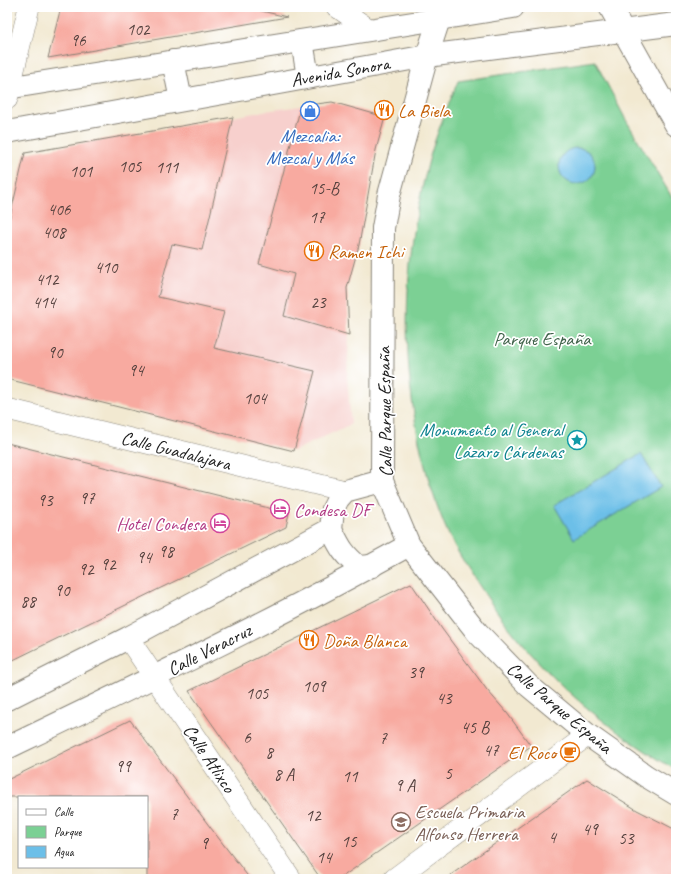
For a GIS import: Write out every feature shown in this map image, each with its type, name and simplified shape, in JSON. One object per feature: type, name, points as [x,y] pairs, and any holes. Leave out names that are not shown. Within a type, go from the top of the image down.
[{"type":"main road","name":"Avenida Sonora","points":[[8,92],[173,61],[370,30],[441,13],[513,7]]},
{"type":"main road","points":[[610,7],[676,125]]},
{"type":"main road","name":"Calle Parque España","points":[[441,13],[427,56],[389,195],[383,228],[382,481],[409,546],[477,632],[529,686],[588,735],[646,776],[676,794]]},
{"type":"main road","name":"Avenida Sonora","points":[[7,132],[427,56],[572,36],[676,24]]},
{"type":"main road","points":[[302,41],[308,77]]},
{"type":"main road","points":[[173,61],[181,100]]},
{"type":"main road","points":[[372,566],[360,567],[342,552],[331,529],[333,509],[338,499],[345,491],[382,481]]},
{"type":"main road","points":[[7,699],[128,638],[331,529]]},
{"type":"main road","name":"Calle Veracruz","points":[[7,748],[155,676],[409,546]]},
{"type":"street","points":[[8,92],[29,7]]},
{"type":"street","points":[[337,7],[370,30]]},
{"type":"street","name":"Calle Guadalajara","points":[[7,409],[345,491]]},
{"type":"street","name":"Calle Atlixco","points":[[128,638],[291,879]]},
{"type":"street","points":[[394,879],[588,735]]},
{"type":"shaded area","points":[[331,102],[385,117],[376,150],[359,245],[347,288],[349,335],[347,377],[351,424],[294,451],[7,379],[233,117]]},
{"type":"green space","name":"Parque España","points":[[595,61],[626,120],[676,204],[676,770],[617,732],[590,711],[541,664],[518,639],[497,611],[460,555],[445,526],[430,484],[419,441],[412,396],[408,351],[407,305],[410,260],[417,215],[432,149],[458,81]]},
{"type":"water","points":[[581,148],[590,153],[594,159],[594,173],[590,179],[581,184],[573,184],[564,179],[560,173],[559,162],[564,153],[570,149]]},
{"type":"water","points":[[641,454],[661,487],[574,539],[554,505]]},
{"type":"building","points":[[61,7],[245,7],[287,17],[48,58]]},
{"type":"building","points":[[332,102],[385,117],[376,150],[359,245],[347,288],[349,335],[284,316],[294,274],[259,264],[301,106]]},
{"type":"building","points":[[233,117],[202,250],[172,244],[158,297],[224,312],[214,348],[315,371],[294,451],[7,379],[7,229],[25,153]]},
{"type":"building","points":[[7,443],[289,513],[286,527],[7,663]]},
{"type":"building","points":[[411,583],[442,629],[531,746],[339,879],[321,879],[189,691]]},
{"type":"building","points":[[130,720],[250,879],[147,879],[148,796],[7,797],[7,780]]},
{"type":"building","points":[[587,779],[637,810],[676,830],[676,879],[445,879]]},
{"type":"place","name":"La Biela","points":[[384,110]]},
{"type":"place","name":"Mezcalia: Mezcal y Más","points":[[310,111]]},
{"type":"place","name":"Ramen Ichi","points":[[314,251]]},
{"type":"place","name":"Monumento al General Lázaro Cárdenas","points":[[577,440]]},
{"type":"place","name":"Condesa DF","points":[[280,509]]},
{"type":"place","name":"Hotel Condesa","points":[[220,523]]},
{"type":"place","name":"Doña Blanca","points":[[309,640]]},
{"type":"place","name":"El Roco","points":[[570,752]]},
{"type":"place","name":"Escuela Primaria Alfonso Herrera","points":[[401,822]]}]
